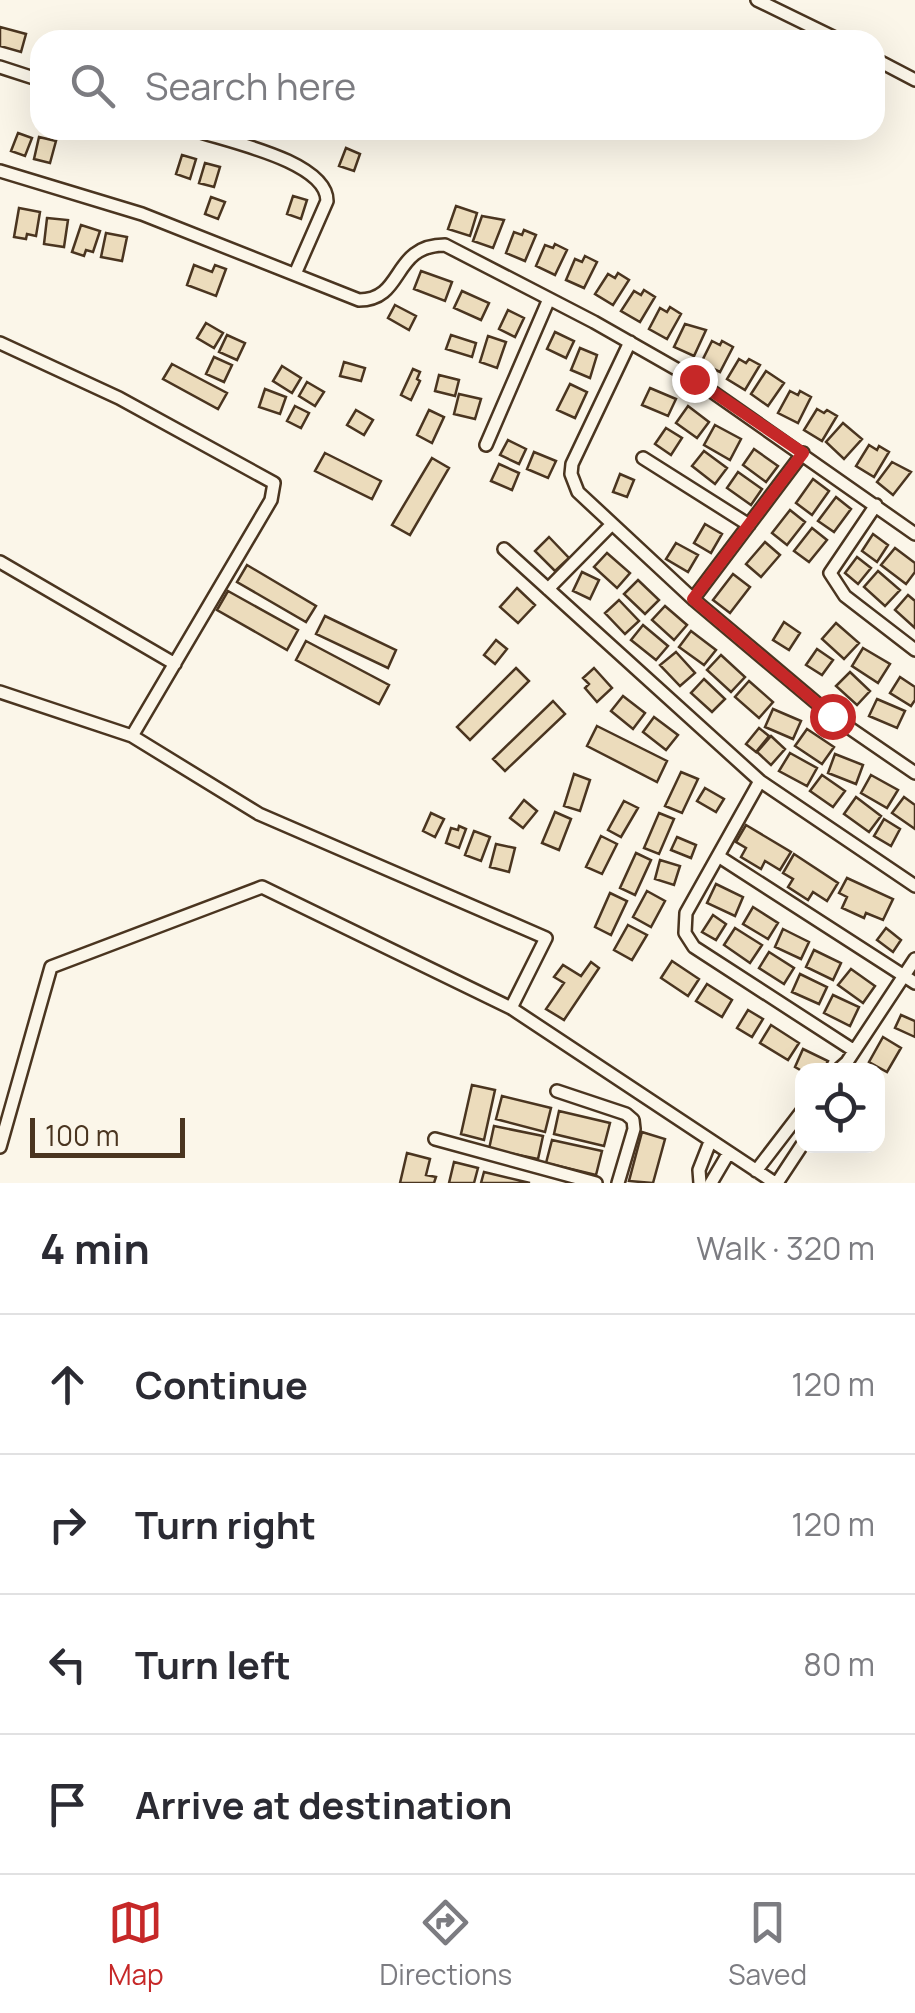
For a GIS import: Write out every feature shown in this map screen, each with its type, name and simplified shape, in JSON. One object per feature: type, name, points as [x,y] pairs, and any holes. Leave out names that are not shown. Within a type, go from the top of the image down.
[{"type":"street","points":[[757,0],[818,30]]},
{"type":"street","points":[[885,64],[915,80]]},
{"type":"street","points":[[0,67],[30,77]]},
{"type":"street","points":[[225,140],[284,159],[320,180],[328,192],[328,202],[295,274]]},
{"type":"street","points":[[0,171],[142,214],[359,300],[382,295],[414,252],[426,245],[444,245],[694,379],[915,534]]},
{"type":"street","points":[[486,445],[549,299]]},
{"type":"street","points":[[630,342],[570,474],[578,492],[693,599],[832,716],[915,773]]},
{"type":"street","points":[[0,343],[119,398],[274,484],[271,500],[132,736]]},
{"type":"street","points":[[693,599],[803,453]]},
{"type":"street","points":[[643,458],[749,525]]},
{"type":"street","points":[[876,505],[830,573],[845,596],[915,650]]},
{"type":"street","points":[[548,589],[612,524]]},
{"type":"street","points":[[504,549],[760,781],[915,886]]},
{"type":"street","points":[[0,562],[175,664]]},
{"type":"street","points":[[0,692],[132,736],[259,814],[546,938],[511,1008]]},
{"type":"street","points":[[760,781],[684,920],[688,940],[694,947],[846,1063],[915,959]]},
{"type":"street","points":[[718,856],[915,983]]},
{"type":"street","points":[[0,1147],[51,967],[262,887],[511,1008],[776,1183],[797,1153]]},
{"type":"street","points":[[557,1090],[626,1114],[633,1120],[634,1129],[618,1183]]},
{"type":"street","points":[[756,1172],[795,1120]]},
{"type":"street","points":[[435,1139],[596,1183]]},
{"type":"street","points":[[700,1183],[700,1170],[710,1142]]},
{"type":"street","points":[[711,1183],[728,1154]]},
{"type":"building","points":[[0,27],[26,34],[21,52],[0,46]]},
{"type":"building","points":[[18,133],[30,137],[25,156],[11,151]]},
{"type":"building","points":[[38,140],[56,141],[50,163],[34,159]]},
{"type":"building","points":[[346,148],[360,154],[354,171],[339,166]]},
{"type":"building","points":[[182,155],[196,159],[190,179],[176,174]]},
{"type":"building","points":[[205,163],[220,167],[214,187],[199,183]]},
{"type":"building","points":[[293,196],[307,200],[301,219],[287,214]]},
{"type":"building","points":[[211,197],[225,202],[218,219],[205,214]]},
{"type":"building","points":[[456,206],[477,213],[470,236],[448,229]]},
{"type":"building","points":[[19,208],[40,212],[36,236],[14,237]]},
{"type":"building","points":[[482,216],[504,220],[493,248],[473,241]]},
{"type":"building","points":[[47,218],[68,220],[64,247],[44,244]]},
{"type":"building","points":[[81,225],[100,231],[93,252],[86,250],[84,256],[72,252]]},
{"type":"building","points":[[524,230],[536,235],[525,261],[506,253],[514,232],[522,235]]},
{"type":"building","points":[[106,233],[127,237],[122,261],[101,257]]},
{"type":"building","points":[[555,244],[567,250],[555,275],[536,266],[545,245],[553,248]]},
{"type":"building","points":[[585,256],[597,262],[584,288],[566,280],[575,259],[582,262]]},
{"type":"building","points":[[194,265],[212,272],[215,265],[226,269],[216,296],[187,285]]},
{"type":"building","points":[[421,271],[452,282],[445,301],[414,289]]},
{"type":"building","points":[[618,273],[629,280],[613,305],[595,294],[608,274],[615,278]]},
{"type":"building","points":[[644,290],[655,297],[640,322],[621,311],[634,291],[641,295]]},
{"type":"building","points":[[462,291],[489,303],[481,320],[454,308]]},
{"type":"building","points":[[395,305],[416,316],[409,330],[388,318]]},
{"type":"building","points":[[670,307],[681,314],[667,339],[649,329],[660,308],[667,312]]},
{"type":"building","points":[[508,310],[524,318],[515,337],[499,329]]},
{"type":"building","points":[[206,323],[223,333],[214,348],[197,338]]},
{"type":"building","points":[[685,324],[706,330],[694,356],[674,347]]},
{"type":"building","points":[[555,332],[574,341],[566,358],[547,349]]},
{"type":"building","points":[[227,335],[245,343],[237,360],[219,352]]},
{"type":"building","points":[[451,335],[476,343],[472,357],[446,349]]},
{"type":"building","points":[[488,336],[506,342],[497,368],[480,362]]},
{"type":"building","points":[[712,341],[733,347],[720,372],[701,363]]},
{"type":"building","points":[[580,348],[597,355],[590,378],[571,370]]},
{"type":"building","points":[[214,357],[232,365],[224,382],[206,374]]},
{"type":"building","points":[[739,359],[760,365],[745,390],[727,379]]},
{"type":"building","points":[[344,362],[365,368],[361,381],[340,376]]},
{"type":"building","points":[[172,364],[227,393],[218,409],[163,379]]},
{"type":"building","points":[[282,366],[301,378],[292,393],[273,381]]},
{"type":"building","points":[[413,369],[420,372],[420,381],[411,400],[401,395]]},
{"type":"building","points":[[766,371],[784,383],[768,406],[751,394]]},
{"type":"building","points":[[439,375],[459,380],[455,396],[435,391]]},
{"type":"building","points":[[307,382],[324,392],[315,406],[299,396]]},
{"type":"building","points":[[570,384],[587,392],[575,418],[557,410]]},
{"type":"building","points":[[650,388],[676,399],[668,416],[642,405]]},
{"type":"building","points":[[265,389],[286,397],[280,414],[259,407]]},
{"type":"building","points":[[790,391],[811,397],[798,423],[778,413]]},
{"type":"building","points":[[459,394],[481,399],[475,419],[454,414]]},
{"type":"building","points":[[295,406],[309,413],[301,428],[287,421]]},
{"type":"building","points":[[688,406],[709,422],[697,438],[676,423]]},
{"type":"building","points":[[817,409],[837,416],[822,441],[804,430]]},
{"type":"building","points":[[356,410],[373,420],[364,435],[347,425]]},
{"type":"building","points":[[429,410],[444,417],[432,443],[417,435]]},
{"type":"building","points":[[843,423],[862,439],[844,459],[826,442]]},
{"type":"building","points":[[715,425],[741,439],[730,460],[704,445]]},
{"type":"building","points":[[666,428],[682,438],[671,455],[655,444]]},
{"type":"building","points":[[508,440],[526,449],[519,464],[500,455]]},
{"type":"building","points":[[869,445],[889,452],[874,477],[856,466]]},
{"type":"building","points":[[754,449],[778,466],[766,482],[743,465]]},
{"type":"building","points":[[704,451],[727,468],[715,484],[692,466]]},
{"type":"building","points":[[534,452],[556,461],[548,478],[527,469]]},
{"type":"building","points":[[325,453],[381,481],[372,499],[315,471]]},
{"type":"building","points":[[432,458],[449,468],[410,535],[392,525]]},
{"type":"building","points":[[892,462],[911,472],[893,495],[877,482]]},
{"type":"building","points":[[499,464],[519,473],[512,490],[491,481]]},
{"type":"building","points":[[738,472],[762,489],[751,505],[727,488]]},
{"type":"building","points":[[620,474],[634,480],[627,497],[613,492]]},
{"type":"building","points":[[813,479],[829,491],[812,515],[796,503]]},
{"type":"building","points":[[836,497],[851,509],[834,532],[818,521]]},
{"type":"building","points":[[790,510],[805,522],[787,545],[772,533]]},
{"type":"building","points":[[705,524],[722,534],[711,553],[694,543]]},
{"type":"building","points":[[812,528],[827,540],[809,562],[794,551]]},
{"type":"building","points":[[873,534],[888,545],[877,562],[862,551]]},
{"type":"building","points":[[549,537],[569,558],[555,571],[535,551]]},
{"type":"building","points":[[765,542],[780,555],[761,577],[746,564]]},
{"type":"building","points":[[676,543],[698,555],[688,572],[666,559]]},
{"type":"building","points":[[895,548],[915,563],[915,572],[906,584],[881,565]]},
{"type":"building","points":[[607,553],[630,573],[617,588],[594,567]]},
{"type":"building","points":[[857,557],[871,568],[858,584],[845,573]]},
{"type":"building","points":[[247,565],[316,606],[306,622],[237,582]]},
{"type":"building","points":[[878,571],[900,590],[885,606],[864,587]]},
{"type":"building","points":[[582,572],[599,580],[590,599],[573,591]]},
{"type":"building","points":[[733,574],[750,587],[730,613],[713,600]]},
{"type":"building","points":[[638,580],[659,600],[645,614],[624,594]]},
{"type":"building","points":[[517,588],[535,605],[518,623],[500,607]]},
{"type":"building","points":[[228,591],[298,630],[287,650],[217,610]]},
{"type":"building","points":[[908,595],[915,601],[915,628],[895,610]]},
{"type":"building","points":[[619,600],[639,621],[625,634],[605,613]]},
{"type":"building","points":[[665,606],[687,625],[674,640],[652,620]]},
{"type":"building","points":[[325,616],[396,650],[388,668],[316,634]]},
{"type":"building","points":[[784,622],[800,633],[789,650],[773,640]]},
{"type":"building","points":[[836,623],[859,643],[844,659],[822,639]]},
{"type":"building","points":[[643,625],[668,646],[656,660],[631,640]]},
{"type":"building","points":[[691,631],[716,650],[704,665],[679,647]]},
{"type":"building","points":[[496,640],[507,649],[495,664],[484,655]]},
{"type":"building","points":[[306,641],[389,685],[379,704],[296,660]]},
{"type":"building","points":[[863,648],[890,664],[878,683],[852,666]]},
{"type":"building","points":[[817,649],[833,660],[822,675],[806,665]]},
{"type":"building","points":[[676,652],[695,673],[680,686],[660,665]]},
{"type":"building","points":[[721,655],[745,677],[731,692],[707,670]]},
{"type":"building","points":[[516,668],[529,681],[470,740],[457,727]]},
{"type":"building","points":[[594,668],[612,688],[597,702],[585,688],[589,684],[583,678]]},
{"type":"building","points":[[850,672],[870,691],[857,705],[836,686]]},
{"type":"building","points":[[900,677],[915,687],[911,706],[890,693]]},
{"type":"building","points":[[704,679],[725,699],[712,712],[691,693]]},
{"type":"building","points":[[749,681],[773,702],[759,718],[735,697]]},
{"type":"building","points":[[623,696],[645,713],[633,729],[611,711]]},
{"type":"building","points":[[877,699],[905,711],[897,728],[869,716]]},
{"type":"building","points":[[553,701],[565,714],[505,771],[493,759]]},
{"type":"building","points":[[773,709],[801,721],[793,739],[765,727]]},
{"type":"building","points":[[654,717],[678,735],[666,750],[643,732]]},
{"type":"building","points":[[597,726],[667,761],[657,782],[587,746]]},
{"type":"building","points":[[759,728],[769,736],[756,752],[746,744]]},
{"type":"building","points":[[807,729],[834,747],[822,764],[795,746]]},
{"type":"building","points":[[771,736],[785,749],[771,765],[757,752]]},
{"type":"building","points":[[790,753],[817,768],[807,786],[779,771]]},
{"type":"building","points":[[835,754],[863,765],[856,784],[828,773]]},
{"type":"building","points":[[681,772],[698,779],[682,813],[665,806]]},
{"type":"building","points":[[574,774],[590,780],[580,811],[564,806]]},
{"type":"building","points":[[822,775],[845,791],[833,807],[810,791]]},
{"type":"building","points":[[871,775],[898,790],[887,808],[861,793]]},
{"type":"building","points":[[705,788],[724,799],[716,812],[697,801]]},
{"type":"building","points":[[856,797],[881,816],[869,832],[844,814]]},
{"type":"building","points":[[904,797],[915,805],[915,829],[892,813]]},
{"type":"building","points":[[524,800],[537,811],[523,828],[510,818]]},
{"type":"building","points":[[624,801],[638,808],[621,837],[608,830]]},
{"type":"building","points":[[555,812],[571,819],[559,850],[542,843]]},
{"type":"building","points":[[431,813],[444,819],[435,837],[423,831]]},
{"type":"building","points":[[659,813],[674,819],[659,854],[644,848]]},
{"type":"building","points":[[884,819],[900,829],[891,846],[874,836]]},
{"type":"building","points":[[746,825],[791,852],[780,870],[765,861],[761,869],[741,857],[746,848],[736,842]]},
{"type":"building","points":[[459,826],[466,829],[459,848],[446,843],[451,828],[458,830]]},
{"type":"building","points":[[474,831],[490,837],[481,861],[465,855]]},
{"type":"building","points":[[601,836],[617,844],[602,874],[586,867]]},
{"type":"building","points":[[677,837],[696,845],[691,858],[671,850]]},
{"type":"building","points":[[496,844],[515,848],[509,872],[490,867]]},
{"type":"building","points":[[636,853],[651,860],[635,895],[620,888]]},
{"type":"building","points":[[794,854],[838,883],[827,901],[813,892],[808,900],[788,887],[793,879],[783,873]]},
{"type":"building","points":[[660,860],[680,866],[674,885],[655,879]]},
{"type":"building","points":[[847,878],[893,899],[883,920],[866,913],[864,918],[842,908],[847,897],[839,893]]},
{"type":"building","points":[[716,884],[743,897],[735,916],[707,903]]},
{"type":"building","points":[[647,891],[665,901],[651,927],[633,917]]},
{"type":"building","points":[[610,893],[627,901],[611,935],[595,927]]},
{"type":"building","points":[[753,907],[778,923],[768,939],[743,924]]},
{"type":"building","points":[[713,915],[726,924],[716,940],[702,932]]},
{"type":"building","points":[[628,925],[647,935],[632,960],[614,950]]},
{"type":"building","points":[[735,928],[762,945],[750,963],[724,945]]},
{"type":"building","points":[[886,928],[901,940],[893,952],[877,940]]},
{"type":"building","points":[[783,929],[809,942],[801,959],[775,947]]},
{"type":"building","points":[[814,950],[841,963],[833,980],[806,967]]},
{"type":"building","points":[[769,952],[794,968],[784,984],[759,968]]},
{"type":"building","points":[[672,961],[699,979],[688,996],[661,978]]},
{"type":"building","points":[[591,962],[599,968],[564,1020],[546,1009],[564,983],[554,977],[563,965],[581,976]]},
{"type":"building","points":[[851,969],[875,986],[863,1003],[838,985]]},
{"type":"building","points":[[800,974],[827,987],[819,1004],[792,992]]},
{"type":"building","points":[[707,984],[732,1000],[722,1017],[696,1001]]},
{"type":"building","points":[[833,995],[859,1007],[850,1026],[824,1013]]},
{"type":"building","points":[[748,1010],[763,1019],[752,1037],[737,1028]]},
{"type":"building","points":[[901,1015],[915,1021],[915,1037],[895,1028]]},
{"type":"building","points":[[771,1025],[799,1043],[788,1060],[760,1043]]},
{"type":"building","points":[[883,1037],[901,1048],[887,1072],[885,1063],[869,1062]]},
{"type":"building","points":[[803,1049],[828,1061],[827,1063],[797,1063]]},
{"type":"building","points":[[472,1085],[495,1090],[484,1140],[461,1134]]},
{"type":"building","points":[[502,1096],[551,1108],[545,1132],[496,1119]]},
{"type":"building","points":[[559,1111],[610,1123],[604,1146],[554,1134]]},
{"type":"building","points":[[494,1126],[543,1136],[538,1159],[489,1149]]},
{"type":"building","points":[[642,1132],[665,1139],[653,1183],[629,1181]]},
{"type":"building","points":[[552,1140],[602,1151],[596,1175],[546,1163]]},
{"type":"building","points":[[407,1153],[430,1159],[426,1175],[436,1177],[434,1183],[400,1183]]},
{"type":"building","points":[[454,1162],[478,1168],[474,1183],[449,1183]]},
{"type":"building","points":[[484,1172],[530,1183],[481,1183]]},
{"type":"route","points":[[694,379],[803,453],[693,599],[832,716]]}]
